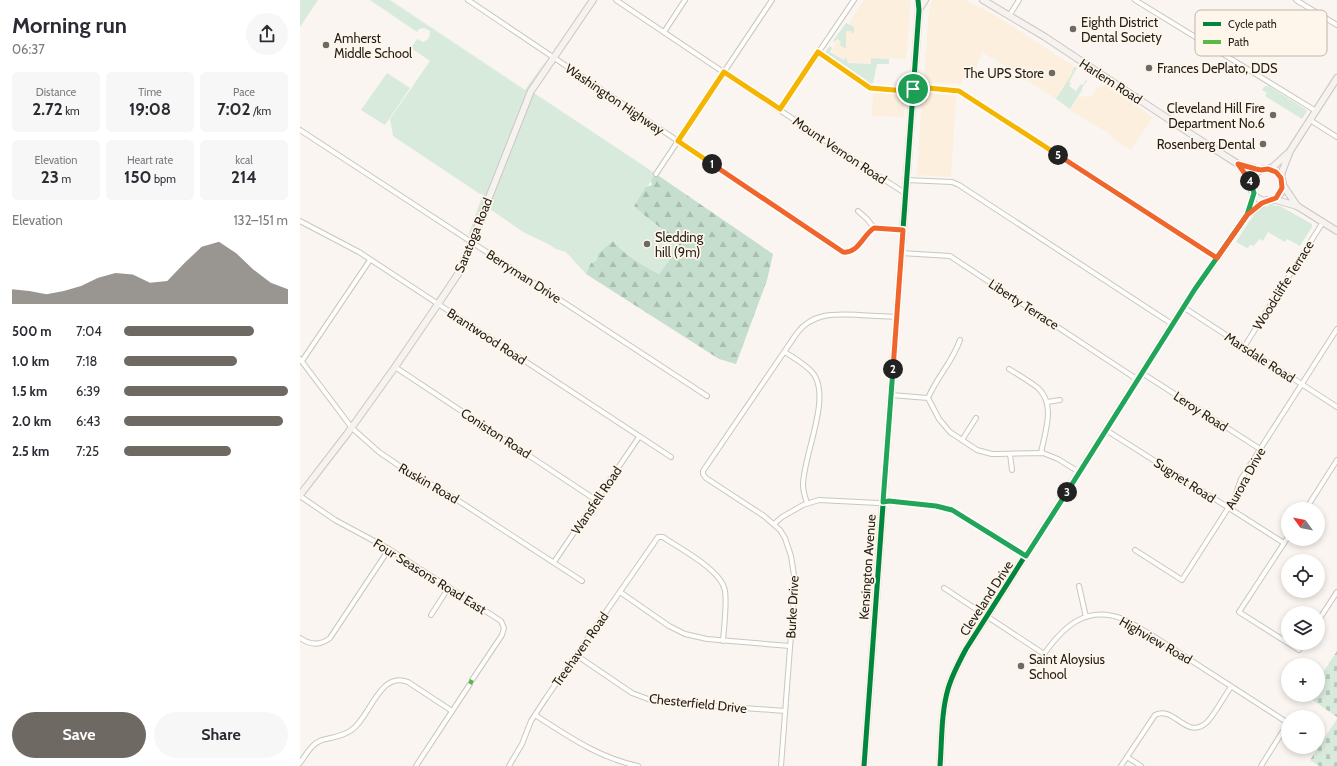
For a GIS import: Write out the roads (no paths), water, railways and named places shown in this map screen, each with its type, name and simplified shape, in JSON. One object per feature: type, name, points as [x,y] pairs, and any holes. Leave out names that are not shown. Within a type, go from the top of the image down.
[{"type":"street","name":"Washington Highway","points":[[468,0],[843,252],[851,251],[855,248],[874,228]]},
{"type":"street","name":"Saratoga Road","points":[[300,496],[352,428],[460,271],[527,101],[532,91],[593,0]]},
{"type":"street","name":"Mount Vernon Road","points":[[616,0],[780,109],[865,168],[905,193]]},
{"type":"street","points":[[664,32],[685,0]]},
{"type":"street","points":[[656,174],[772,0]]},
{"type":"street","points":[[780,109],[854,0]]},
{"type":"street","name":"Kensington Avenue","points":[[864,766],[919,10],[918,0]]},
{"type":"street","name":"Kensington Avenue","points":[[919,10],[925,0]]},
{"type":"street","name":"Harlem Road","points":[[983,0],[1045,37],[1238,164],[1261,170]]},
{"type":"street","points":[[1009,16],[1019,0]]},
{"type":"street","points":[[1135,0],[1195,37]]},
{"type":"street","points":[[1296,0],[1312,10]]},
{"type":"street","points":[[1327,19],[1337,25]]},
{"type":"street","points":[[818,52],[870,88],[906,91],[918,87],[924,87],[959,91],[1217,258]]},
{"type":"street","points":[[1226,56],[1316,111]]},
{"type":"street","points":[[1281,178],[1290,151],[1337,78]]},
{"type":"street","points":[[1310,120],[1337,137]]},
{"type":"street","name":"Berryman Drive","points":[[300,130],[707,396]]},
{"type":"street","points":[[1290,151],[1275,165],[1268,169],[1261,170],[1254,177],[1252,184],[1254,193],[1261,199],[1297,206],[1337,231]]},
{"type":"street","name":"Harlem Road","points":[[1238,164],[1252,184]]},
{"type":"street","points":[[1268,169],[1276,172],[1281,178],[1283,185],[1297,206]]},
{"type":"street","name":"Mount Vernon Road","points":[[906,180],[952,182],[958,185],[1172,324]]},
{"type":"street","points":[[1270,200],[1279,195],[1283,185]]},
{"type":"street","name":"Cleveland Drive","points":[[940,766],[944,710],[948,689],[960,661],[1172,324],[1247,215],[1254,193]]},
{"type":"street","name":"Cleveland Drive","points":[[1247,215],[1270,200]]},
{"type":"street","points":[[858,211],[874,228],[903,230]]},
{"type":"street","name":"Brantwood Road","points":[[300,221],[347,245],[671,457]]},
{"type":"street","name":"Woodcliffe Terrace","points":[[1244,347],[1323,222]]},
{"type":"street","name":"Liberty Terrace","points":[[901,253],[950,256],[1138,380]]},
{"type":"street","points":[[301,360],[370,260]]},
{"type":"street","name":"Marsdale Road","points":[[1183,307],[1337,408]]},
{"type":"street","points":[[807,503],[803,485],[804,472],[818,411],[820,388],[812,371],[785,352],[800,330],[809,322],[819,317],[830,314],[896,317]]},
{"type":"street","name":"Aurora Drive","points":[[1135,550],[1182,580],[1229,508],[1241,479],[1337,329]]},
{"type":"street","points":[[928,398],[934,383],[957,349],[960,340]]},
{"type":"street","name":"Burke Drive","points":[[781,766],[795,582],[790,551],[784,538],[774,524],[706,478],[703,474],[704,468],[785,352]]},
{"type":"street","name":"Ruskin Road","points":[[301,360],[352,428],[379,452],[398,465],[448,494],[582,581]]},
{"type":"street","name":"Coniston Road","points":[[395,367],[596,500]]},
{"type":"street","points":[[1010,369],[1039,389],[1047,402],[1048,417],[1041,453]]},
{"type":"street","name":"Leroy Road","points":[[1142,373],[1260,449]]},
{"type":"street","points":[[891,395],[928,398]]},
{"type":"street","points":[[928,398],[942,424],[950,432],[982,452],[992,454],[1041,453],[1058,459],[1079,472]]},
{"type":"street","points":[[1047,402],[1060,400]]},
{"type":"street","points":[[962,440],[976,418]]},
{"type":"street","name":"Sugnet Road","points":[[1106,430],[1281,541]]},
{"type":"street","name":"Wansfell Road","points":[[554,562],[639,437]]},
{"type":"street","points":[[1010,454],[1012,470]]},
{"type":"street","points":[[1310,502],[1337,460]]},
{"type":"street","name":"Four Seasons Road East","points":[[300,496],[335,520],[390,549],[498,619],[503,624],[504,628],[502,635],[416,766]]},
{"type":"street","points":[[774,524],[792,511],[807,503],[826,500],[889,501],[936,506],[952,510],[1026,556]]},
{"type":"street","name":"Treehaven Road","points":[[509,766],[519,750],[531,721],[656,540],[660,537],[663,537],[714,571],[721,580],[726,592],[723,641]]},
{"type":"street","points":[[1281,639],[1239,612],[1282,546]]},
{"type":"street","points":[[300,638],[307,642],[317,644],[330,638],[390,549]]},
{"type":"street","points":[[1079,586],[1086,617]]},
{"type":"street","points":[[431,615],[449,587]]},
{"type":"street","points":[[944,588],[988,616]]},
{"type":"street","points":[[620,592],[678,632],[696,638],[790,646]]},
{"type":"street","points":[[1325,610],[1337,592]]},
{"type":"street","name":"Highview Road","points":[[988,616],[1044,654],[1062,631],[1078,620],[1086,617],[1106,615],[1120,618],[1132,624],[1203,667],[1288,723],[1261,766]]},
{"type":"street","name":"Chesterfield Drive","points":[[576,655],[632,693],[648,699],[661,702],[785,711]]},
{"type":"street","points":[[300,763],[314,744],[326,739],[344,735],[358,725],[384,686],[392,681],[406,681],[452,711]]},
{"type":"street","points":[[1122,766],[1155,715],[1159,713],[1167,713],[1187,726],[1200,726],[1208,721],[1231,686]]},
{"type":"street","points":[[535,715],[584,746],[608,757],[638,766]]},
{"type":"street","points":[[1127,757],[1141,766]]},
{"type":"place","name":"Eighth District Dental Society","points":[[1073,29]]},
{"type":"place","name":"Amherst Middle School","points":[[326,45]]},
{"type":"place","name":"Frances DePlato, DDS","points":[[1149,68]]},
{"type":"place","name":"The UPS Store","points":[[1052,73]]},
{"type":"place","name":"Cleveland Hill Fire Department No.6","points":[[1273,115]]},
{"type":"place","name":"Rosenberg Dental","points":[[1263,144]]},
{"type":"place","name":"Sledding hill (9m)","points":[[647,244]]},
{"type":"place","name":"Saint Aloysius School","points":[[1021,666]]}]
